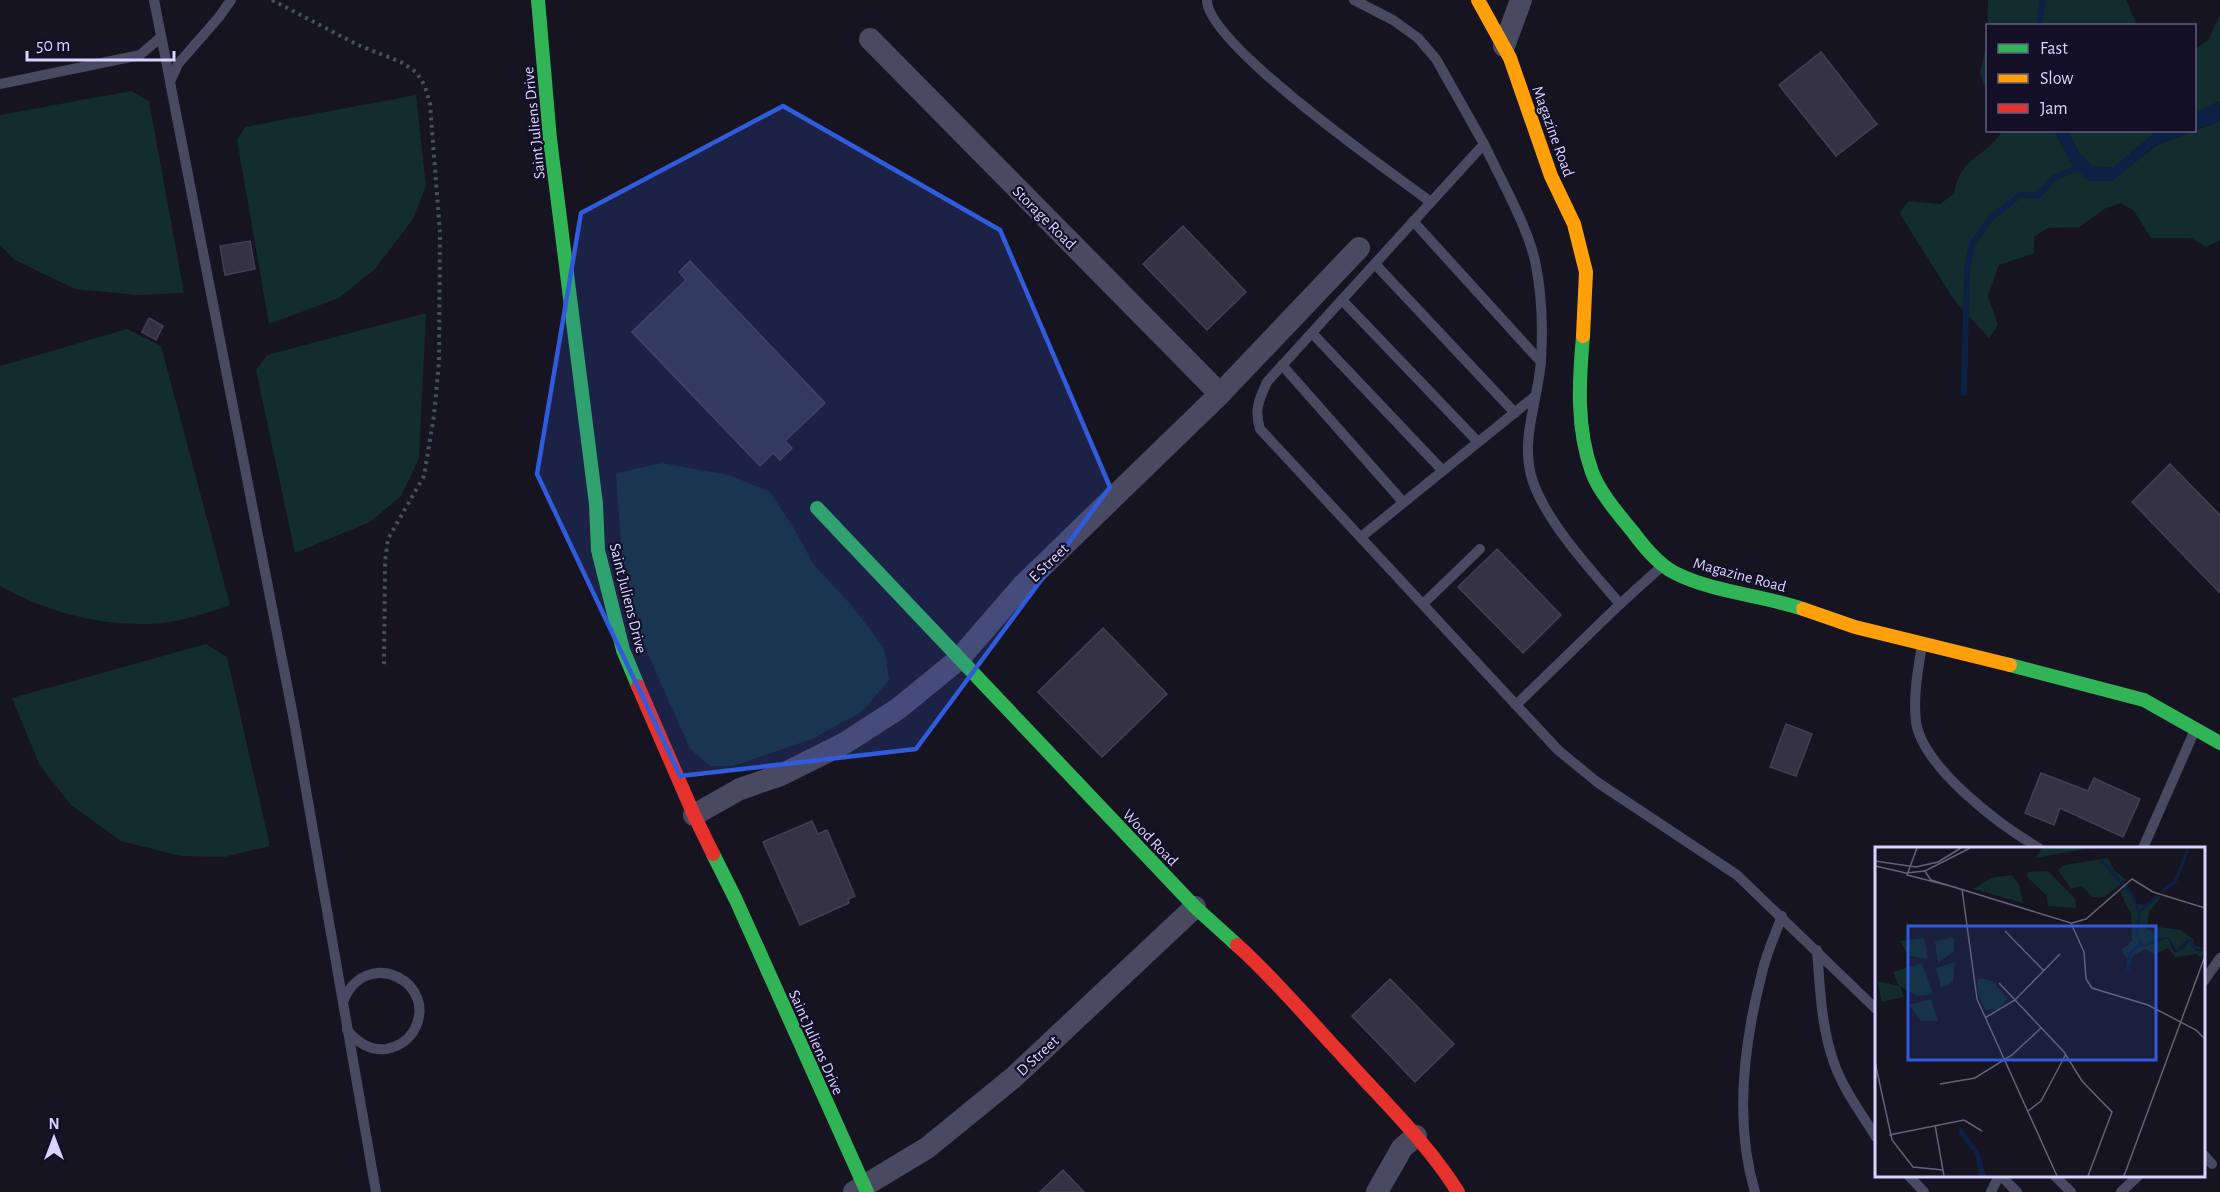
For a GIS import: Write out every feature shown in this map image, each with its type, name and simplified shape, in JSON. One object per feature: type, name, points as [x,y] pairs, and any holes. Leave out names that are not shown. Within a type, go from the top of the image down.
[{"type":"street","name":"Saint Juliens Drive","points":[[538,0],[550,139],[596,504],[598,550],[623,650],[694,815],[736,900],[862,1190]]},
{"type":"street","name":"Magazine Road","points":[[1478,0],[1504,46],[1551,176],[1574,224],[1586,272],[1579,385],[1582,429],[1592,473],[1646,549],[1674,573],[1720,589],[1781,602],[1855,627],[1922,642],[2144,700],[2220,743]]},
{"type":"street","points":[[1504,46],[1521,0]]},
{"type":"street","name":"Storage Road","points":[[870,39],[1220,394]]},
{"type":"street","name":"E Street","points":[[694,815],[740,789],[781,774],[845,743],[899,708],[960,659],[1023,585],[1220,394],[1367,256]]},
{"type":"street","name":"Wood Road","points":[[817,508],[1195,906],[1269,974],[1416,1136],[1441,1165],[1458,1192]]},
{"type":"street","name":"D Street","points":[[862,1190],[927,1148],[1014,1077],[1195,906]]},
{"type":"street","points":[[1377,1192],[1402,1148],[1416,1136]]},
{"type":"lane","points":[[154,0],[294,721],[376,1192]]},
{"type":"lane","points":[[170,81],[178,64],[231,0]]},
{"type":"lane","points":[[1207,0],[1207,7],[1221,30],[1279,87],[1346,140],[1431,202]]},
{"type":"lane","points":[[1354,0],[1393,20],[1418,38],[1436,59],[1484,144],[1518,215],[1534,259],[1542,308],[1541,362],[1527,446],[1529,466],[1534,484],[1547,509],[1571,545],[1620,604]]},
{"type":"lane","points":[[0,84],[140,55],[161,37]]},
{"type":"lane","points":[[1484,144],[1413,221],[1367,256],[1342,300],[1267,382],[1259,399],[1256,416],[1260,429],[1558,750],[1596,782],[1737,875],[1875,1008]]},
{"type":"lane","points":[[1413,221],[1541,362]]},
{"type":"lane","points":[[1367,256],[1515,413]]},
{"type":"lane","points":[[1342,300],[1478,442]]},
{"type":"lane","points":[[1312,333],[1442,470]]},
{"type":"lane","points":[[1282,365],[1403,502]]},
{"type":"lane","points":[[1361,537],[1534,397]]},
{"type":"lane","points":[[1423,604],[1480,549]]},
{"type":"lane","points":[[1516,705],[1664,564]]},
{"type":"lane","points":[[1922,642],[1915,692],[1917,724],[1923,742],[1943,769],[1979,807],[2035,847]]},
{"type":"lane","points":[[2144,847],[2195,729]]},
{"type":"lane","points":[[1755,1192],[1745,1134],[1744,1082],[1748,1034],[1762,970],[1782,916]]},
{"type":"lane","points":[[1817,950],[1821,1008],[1833,1061],[1856,1106],[1875,1135]]},
{"type":"lane","points":[[2205,980],[2220,958]]},
{"type":"lane","points":[[343,1004],[347,992],[355,983],[377,972],[402,979],[412,988],[418,999],[417,1025],[410,1036],[400,1044],[387,1049],[375,1049],[363,1045],[347,1029]]},
{"type":"lane","points":[[2205,1156],[2212,1164]]},
{"type":"lane","points":[[1910,1177],[1924,1192]]},
{"type":"lane","points":[[1991,1192],[1999,1177]]},
{"type":"lane","points":[[2001,1177],[2017,1192]]},
{"type":"lane","points":[[2056,1177],[2071,1192]]},
{"type":"lane","points":[[2121,1192],[2137,1177]]},
{"type":"path","points":[[272,0],[358,45],[401,62],[416,72],[425,86],[430,104],[440,233],[439,362],[424,476],[388,539],[385,562],[384,666]]},
{"type":"highlighted area","points":[[783,106],[1000,230],[1110,487],[916,749],[680,776],[537,474],[581,213]]},
{"type":"green space","points":[[1988,0],[2126,0],[2137,24],[1987,24]]},
{"type":"green space","points":[[2220,16],[2220,101],[2196,113],[2196,48],[2208,40]]},
{"type":"green space","points":[[1986,47],[1986,91],[1980,73]]},
{"type":"green space","points":[[131,91],[149,101],[184,293],[137,295],[75,289],[15,260],[0,245],[0,115]]},
{"type":"green space","points":[[416,95],[426,186],[413,219],[375,269],[339,298],[269,324],[237,140],[245,127]]},
{"type":"green space","points":[[2220,121],[2220,240],[2206,247],[2191,238],[2151,238],[2134,211],[2121,203],[2106,208],[2079,227],[2048,228],[2034,237],[2034,253],[1999,265],[1988,296],[1998,325],[1989,338],[1954,300],[1900,214],[1908,201],[1940,204],[1954,194],[1961,172],[1994,142],[2000,132],[2055,132],[2075,169],[2111,181],[2157,145]]},
{"type":"green space","points":[[2068,132],[2156,132],[2113,168],[2092,166],[2078,151]]},
{"type":"green space","points":[[426,313],[419,458],[401,496],[370,522],[295,553],[256,370],[267,355]]},
{"type":"green space","points":[[127,329],[161,346],[230,605],[197,616],[164,623],[123,623],[68,614],[16,595],[0,586],[0,366]]},
{"type":"green space","points":[[662,463],[729,475],[770,492],[814,565],[853,607],[884,648],[889,680],[863,711],[812,739],[733,766],[710,766],[690,749],[625,602],[616,473]]},
{"type":"green space","points":[[206,644],[227,657],[270,846],[224,857],[181,856],[121,841],[71,805],[40,766],[12,698]]},
{"type":"water","points":[[2220,101],[2220,121],[2196,129],[2196,113]]},
{"type":"water","points":[[2055,132],[2068,132],[2078,151],[2092,166],[2113,168],[2156,132],[2191,132],[2156,145],[2112,181],[2090,181],[2075,169]]},
{"type":"building","points":[[1821,52],[1877,124],[1836,156],[1779,85]]},
{"type":"building","points":[[1183,226],[1246,292],[1207,330],[1143,264]]},
{"type":"building","points":[[250,241],[255,269],[225,275],[220,246]]},
{"type":"building","points":[[690,261],[825,403],[785,441],[792,448],[780,460],[773,453],[760,466],[632,332],[686,280],[679,272]]},
{"type":"building","points":[[149,318],[163,326],[156,340],[142,332]]},
{"type":"building","points":[[2170,464],[2220,515],[2220,593],[2132,502]]},
{"type":"building","points":[[1497,549],[1561,615],[1523,653],[1458,587]]},
{"type":"building","points":[[1103,628],[1167,694],[1102,757],[1038,692]]},
{"type":"building","points":[[1786,724],[1812,734],[1796,776],[1770,767]]},
{"type":"building","points":[[2041,773],[2088,791],[2094,778],[2140,799],[2123,837],[2060,808],[2054,825],[2025,813]]},
{"type":"building","points":[[812,821],[818,834],[827,830],[855,896],[848,899],[849,903],[800,925],[763,842]]},
{"type":"building","points":[[1390,979],[1454,1044],[1415,1082],[1352,1016]]},
{"type":"building","points":[[1063,1170],[1084,1192],[1040,1192]]},
{"type":"waterway","points":[[2039,24],[2043,0]]},
{"type":"waterway","points":[[1964,393],[1967,271],[1972,244],[1990,219],[2020,195],[2039,195],[2054,178],[2075,169]]},
{"type":"traffic: fast","points":[[538,0],[550,139],[596,504],[598,550],[623,650],[638,686]]},
{"type":"traffic: fast","points":[[1583,336],[1580,404],[1587,455],[1600,488],[1642,544],[1663,565],[1690,580],[1803,609]]},
{"type":"traffic: fast","points":[[817,508],[1195,907],[1237,945]]},
{"type":"traffic: fast","points":[[2010,665],[2144,700],[2220,743]]},
{"type":"traffic: fast","points":[[713,854],[736,900],[867,1192]]},
{"type":"traffic: slow","points":[[1478,0],[1510,58],[1551,176],[1574,224],[1586,272],[1583,336]]},
{"type":"traffic: slow","points":[[1803,609],[1855,627],[2010,665]]},
{"type":"traffic: jam","points":[[638,686],[713,854]]},
{"type":"traffic: jam","points":[[1237,945],[1278,985],[1403,1121],[1432,1155],[1458,1192]]}]
